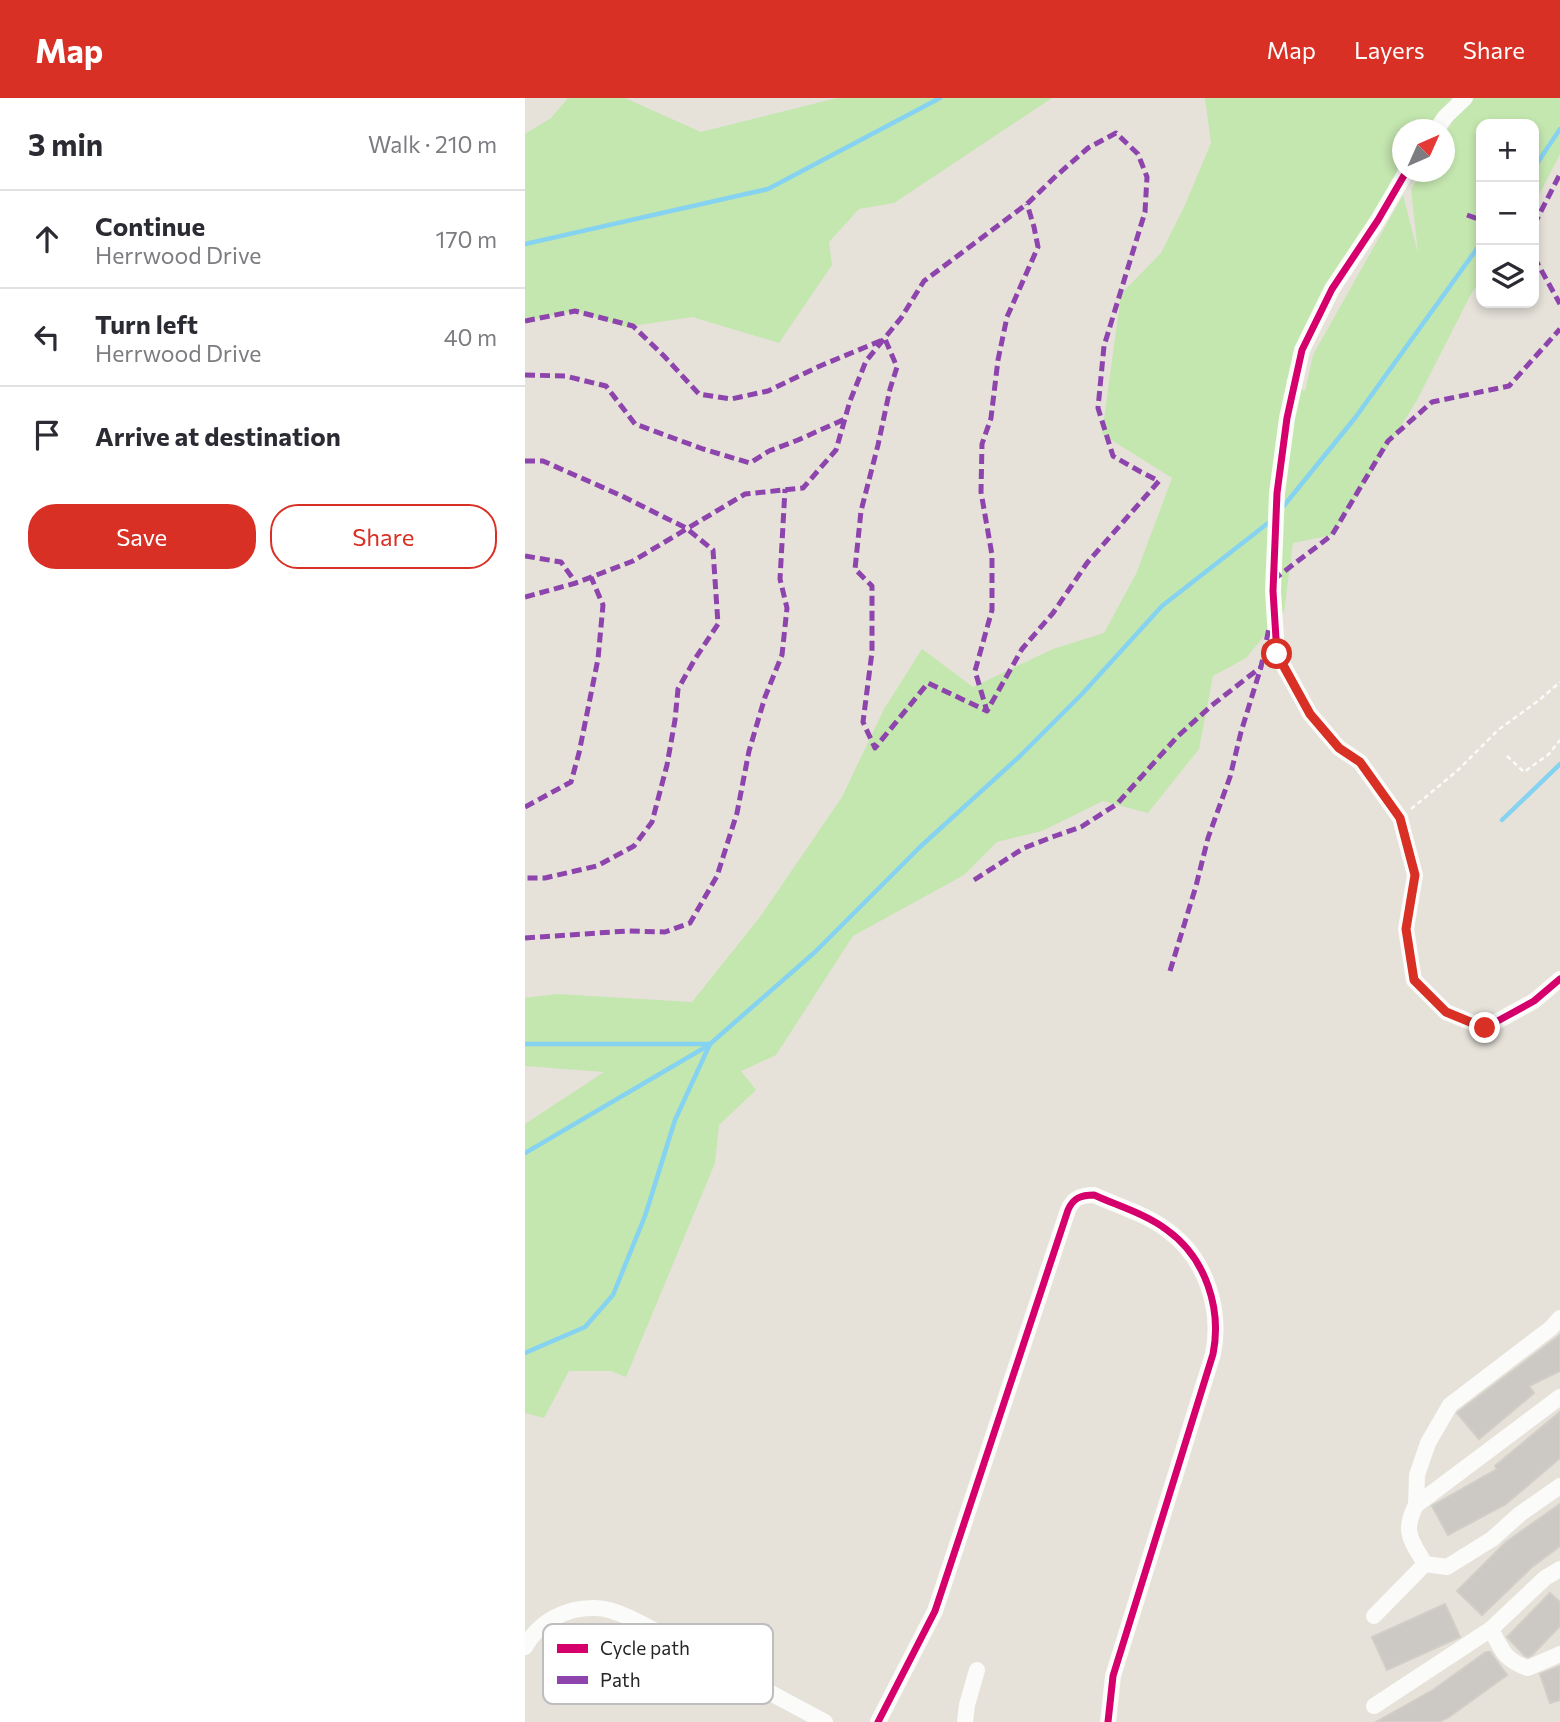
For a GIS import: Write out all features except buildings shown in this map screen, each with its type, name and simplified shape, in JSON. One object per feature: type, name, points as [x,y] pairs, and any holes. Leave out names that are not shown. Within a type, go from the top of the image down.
[{"type":"street","points":[[1444,119],[1465,98]]},
{"type":"street","points":[[1400,182],[1332,289],[1302,349],[1287,418],[1277,493],[1273,591],[1277,654],[1310,714],[1339,748],[1360,762],[1400,818],[1415,875],[1406,929],[1414,980],[1446,1012],[1485,1028],[1534,1001],[1560,979]]},
{"type":"street","points":[[878,1722],[935,1611],[1068,1210],[1071,1203],[1085,1195],[1094,1195],[1155,1222],[1180,1241],[1195,1257],[1205,1278],[1216,1318],[1216,1340],[1209,1367],[1113,1676],[1108,1722]]},
{"type":"street","points":[[1425,1564],[1410,1538],[1409,1520],[1416,1505],[1417,1475],[1428,1443],[1450,1405],[1551,1328],[1560,1318]]},
{"type":"street","points":[[1416,1505],[1560,1397]]},
{"type":"street","points":[[1425,1564],[1447,1567],[1492,1539],[1520,1514],[1560,1486]]},
{"type":"street","points":[[1374,1616],[1425,1564]]},
{"type":"street","points":[[1374,1706],[1491,1629],[1545,1578],[1560,1569]]},
{"type":"street","points":[[544,1624],[554,1617],[577,1610],[597,1608],[611,1610],[641,1624]]},
{"type":"street","points":[[525,1647],[543,1625]]},
{"type":"street","points":[[1491,1629],[1501,1649],[1514,1664],[1528,1668],[1560,1654]]},
{"type":"street","points":[[965,1722],[977,1670]]},
{"type":"street","points":[[773,1694],[825,1722]]},
{"type":"path","points":[[1400,818],[1457,771],[1499,730],[1560,682]]},
{"type":"path","points":[[1507,756],[1524,772],[1549,754],[1560,740]]},
{"type":"green space","points":[[568,98],[625,98],[701,132],[837,98],[1052,98],[894,203],[859,209],[829,242],[832,265],[779,343],[692,317],[626,327],[575,311],[525,321],[525,134],[551,118]]},
{"type":"green space","points":[[1205,98],[1452,98],[1438,119],[1392,119],[1392,182],[1397,182],[1286,381],[1305,391],[1313,355],[1403,195],[1418,253],[1411,189],[1416,182],[1455,182],[1454,119],[1467,98],[1560,98],[1560,154],[1539,195],[1539,119],[1476,119],[1476,286],[1416,402],[1332,535],[1293,543],[1284,612],[1246,658],[1213,676],[1199,749],[1148,813],[1103,801],[1042,831],[997,842],[964,875],[853,936],[776,1055],[741,1071],[756,1090],[719,1125],[715,1163],[626,1377],[611,1371],[569,1371],[544,1418],[525,1413],[525,1124],[604,1072],[525,1066],[525,998],[557,994],[692,1002],[760,917],[842,797],[884,709],[922,649],[973,687],[1053,649],[1104,633],[1136,574],[1172,478],[1102,434],[1121,294],[1161,253],[1211,143]]},
{"type":"waterway","points":[[525,244],[768,189],[940,98]]},
{"type":"waterway","points":[[1539,160],[1560,129]]},
{"type":"waterway","points":[[1282,508],[1355,418],[1480,245]]},
{"type":"waterway","points":[[525,1044],[710,1044],[815,952],[920,847],[1020,756],[1082,694],[1162,606],[1272,520]]},
{"type":"waterway","points":[[1502,820],[1560,764]]},
{"type":"waterway","points":[[525,1353],[585,1327],[613,1295],[645,1216],[675,1120],[710,1044]]},
{"type":"waterway","points":[[525,1153],[709,1045]]},
{"type":"marked path","points":[[525,597],[576,583],[633,561],[745,494],[803,488],[836,450],[850,401],[866,361],[901,318],[924,281],[1027,204],[1088,148],[1116,133],[1138,154],[1147,177],[1145,212],[1104,346],[1098,408],[1113,456],[1159,481],[1087,563],[1053,613],[1022,649],[987,711],[975,671],[992,610],[992,555],[981,492],[982,444],[991,418],[998,360],[1007,317],[1038,247],[1027,204]]},
{"type":"marked path","points":[[1539,215],[1560,174]]},
{"type":"marked path","points":[[1467,215],[1476,218]]},
{"type":"marked path","points":[[1539,266],[1560,304]]},
{"type":"marked path","points":[[525,321],[575,311],[633,326],[699,394],[731,399],[768,391],[885,339],[897,367],[861,511],[855,569],[872,586],[872,652],[863,722],[875,748],[928,683],[987,711]]},
{"type":"marked path","points":[[1273,580],[1332,535],[1388,441],[1432,402],[1509,386],[1560,329]]},
{"type":"marked path","points":[[525,375],[565,376],[606,386],[635,424],[750,463],[769,451],[845,419]]},
{"type":"marked path","points":[[525,461],[543,461],[622,496],[686,528],[713,550],[718,624],[678,689],[667,765],[652,822],[634,846],[597,866],[545,878],[525,878]]},
{"type":"marked path","points":[[525,938],[627,931],[665,932],[690,923],[717,876],[737,813],[749,751],[765,697],[782,655],[787,608],[780,579],[785,489]]},
{"type":"marked path","points":[[525,556],[561,562],[576,583]]},
{"type":"marked path","points":[[525,807],[571,782],[598,659],[603,605],[591,577]]},
{"type":"marked path","points":[[1170,971],[1208,838],[1230,777],[1261,667],[1269,628]]},
{"type":"marked path","points":[[974,880],[1024,848],[1081,827],[1117,804],[1177,737],[1261,667]]},
{"type":"cycle path","points":[[1400,182],[1332,289],[1302,350],[1287,418],[1277,493],[1273,591],[1277,654],[1310,714],[1339,748],[1360,762],[1400,818],[1415,875],[1406,929],[1414,980],[1446,1012],[1485,1028],[1534,1001],[1560,979]]},
{"type":"cycle path","points":[[878,1722],[935,1611],[1068,1210],[1078,1198],[1094,1195],[1150,1219],[1181,1242],[1192,1255],[1208,1286],[1215,1320],[1213,1354],[1113,1676],[1108,1722]]},
{"type":"route","points":[[1277,654],[1310,714],[1339,748],[1360,762],[1400,818],[1415,875],[1406,929],[1414,980],[1446,1012],[1485,1028]]}]
